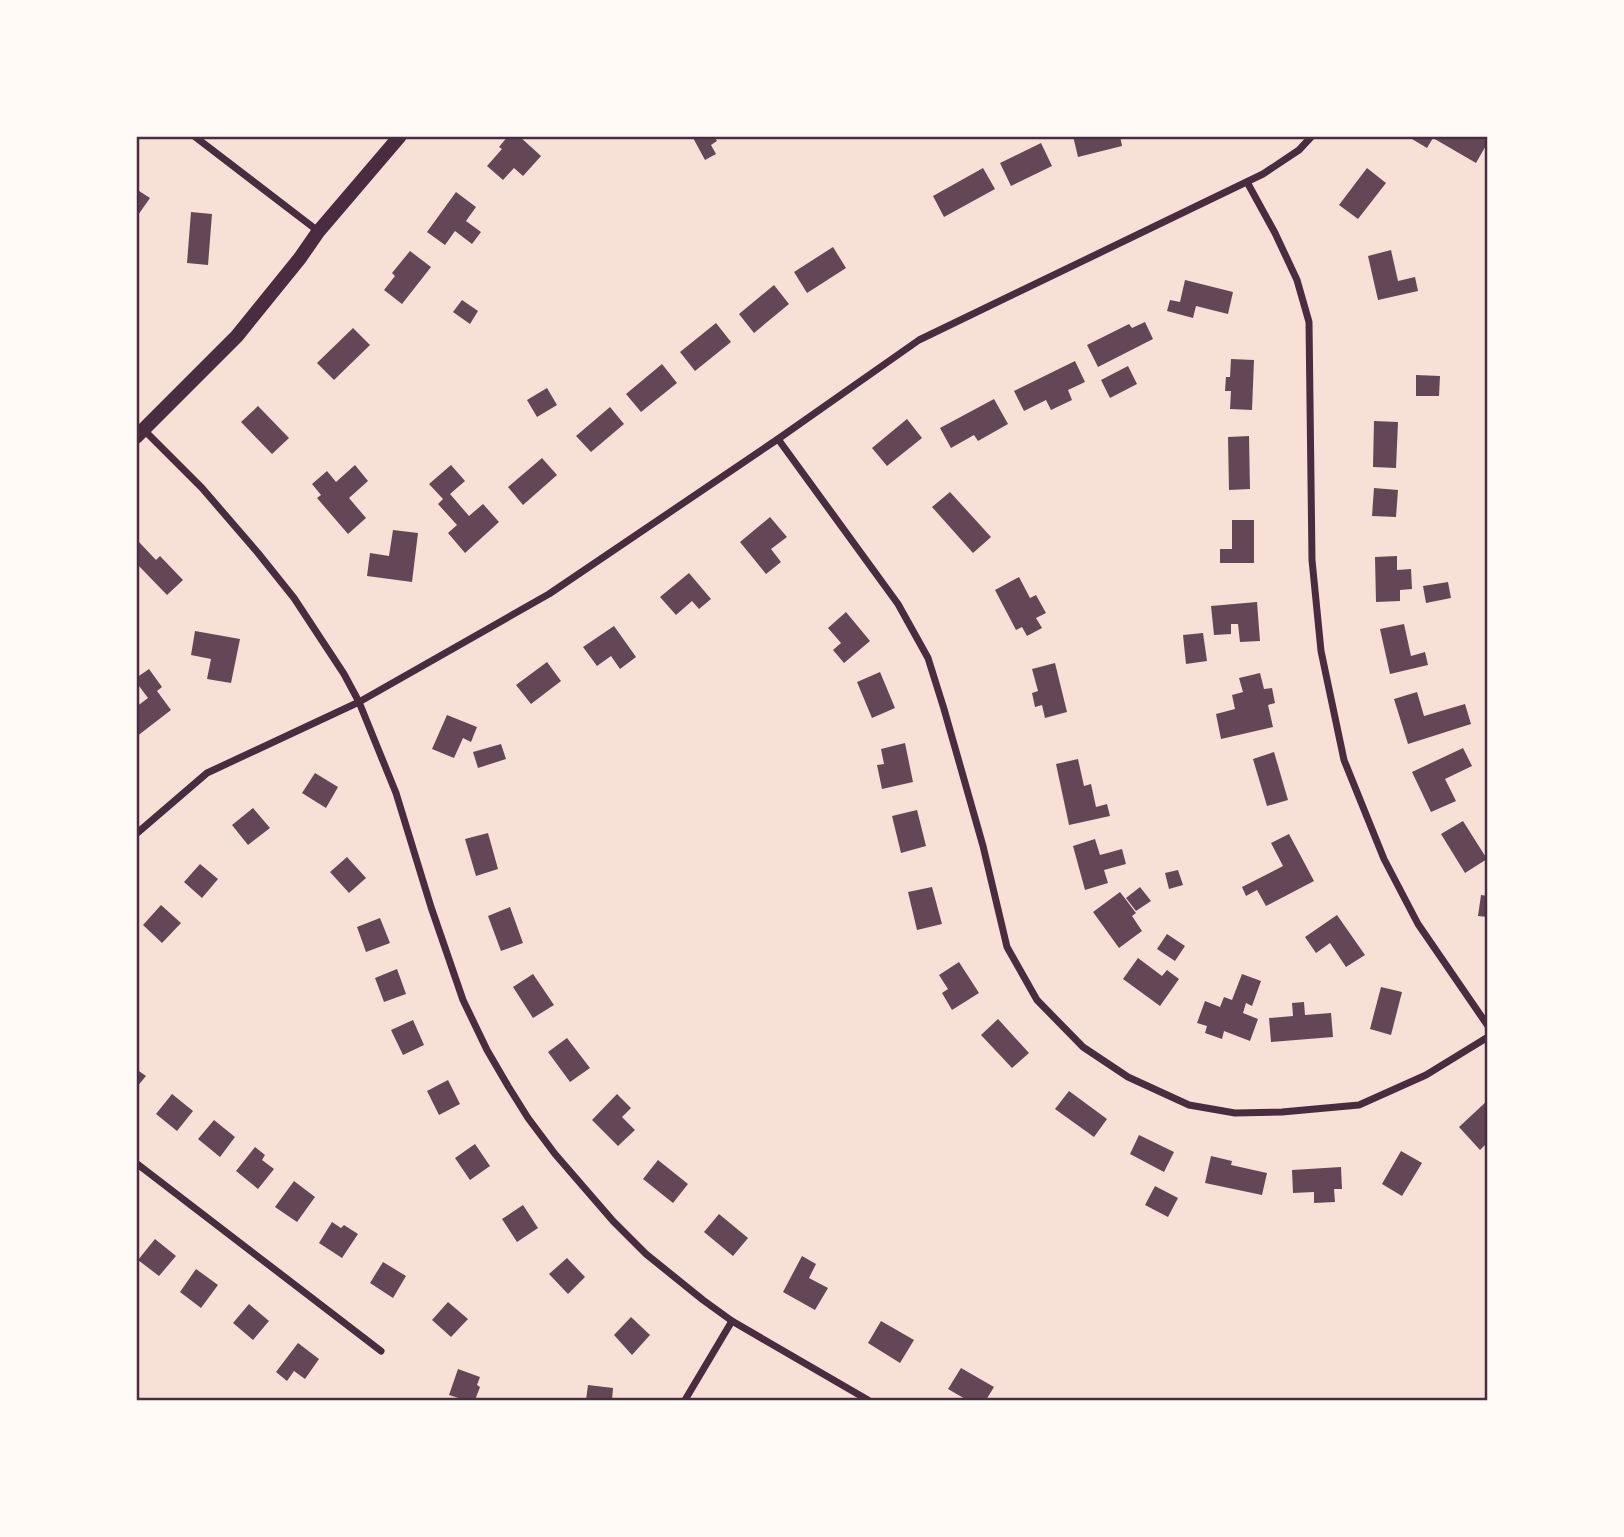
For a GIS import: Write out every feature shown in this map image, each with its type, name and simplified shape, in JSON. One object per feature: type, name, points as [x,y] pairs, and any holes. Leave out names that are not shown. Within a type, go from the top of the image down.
[{"type":"main road","points":[[140,433],[237,336],[318,232],[400,136]]},
{"type":"street","points":[[194,136],[318,232]]},
{"type":"street","points":[[136,834],[207,773],[359,702],[549,594],[919,340],[1263,174],[1299,150],[1312,136]]},
{"type":"street","points":[[1247,182],[1297,280],[1309,323],[1312,560],[1321,651],[1344,760],[1384,859],[1418,923],[1488,1026]]},
{"type":"street","points":[[140,433],[202,488],[258,553],[293,598],[344,674],[359,702],[396,793],[463,1000],[508,1086],[555,1154],[613,1221],[646,1254],[703,1300],[732,1321],[868,1401]]},
{"type":"street","points":[[778,439],[898,604],[928,657],[983,846],[1007,947],[1037,1000],[1083,1047],[1128,1077],[1189,1105],[1235,1113],[1282,1112],[1359,1105],[1426,1075],[1488,1037]]},
{"type":"street","points":[[136,1163],[381,1351]]},
{"type":"street","points":[[685,1401],[732,1321]]},
{"type":"building","points":[[508,136],[519,136],[541,156],[523,176],[514,168],[503,180],[487,166],[502,149],[499,147]]},
{"type":"building","points":[[692,136],[714,136],[717,141],[711,145],[716,154],[705,160]]},
{"type":"building","points":[[1073,136],[1120,136],[1122,146],[1078,157]]},
{"type":"building","points":[[1407,136],[1484,136],[1488,142],[1476,163],[1433,138],[1427,148]]},
{"type":"building","points":[[1041,143],[1052,166],[1011,186],[1000,163]]},
{"type":"building","points":[[983,168],[995,189],[944,217],[933,196]]},
{"type":"building","points":[[1367,168],[1386,183],[1358,219],[1339,205]]},
{"type":"building","points":[[136,189],[150,198],[136,218]]},
{"type":"building","points":[[456,192],[476,207],[466,221],[481,232],[472,244],[455,231],[445,245],[427,232]]},
{"type":"building","points":[[191,212],[212,214],[208,265],[187,263]]},
{"type":"building","points":[[833,247],[846,268],[807,293],[794,272]]},
{"type":"building","points":[[1391,250],[1398,281],[1415,277],[1418,291],[1378,300],[1368,256]]},
{"type":"building","points":[[410,251],[431,267],[402,304],[384,290],[395,276],[392,273]]},
{"type":"building","points":[[1185,280],[1233,292],[1228,314],[1196,306],[1193,318],[1167,311],[1170,300],[1180,302]]},
{"type":"building","points":[[774,285],[789,304],[754,333],[739,314]]},
{"type":"building","points":[[462,300],[478,311],[470,324],[453,312]]},
{"type":"building","points":[[1145,322],[1153,339],[1098,367],[1087,345],[1129,324],[1132,328]]},
{"type":"building","points":[[716,323],[731,342],[695,371],[680,352]]},
{"type":"building","points":[[353,328],[370,345],[334,380],[317,363]]},
{"type":"building","points":[[1231,359],[1254,360],[1252,410],[1230,409],[1231,391],[1225,391],[1226,377],[1230,377]]},
{"type":"building","points":[[1075,361],[1085,382],[1068,390],[1072,400],[1051,410],[1046,400],[1024,411],[1014,391]]},
{"type":"building","points":[[662,364],[677,383],[641,412],[626,394]]},
{"type":"building","points":[[1128,366],[1137,384],[1110,398],[1101,380]]},
{"type":"building","points":[[1416,375],[1440,376],[1439,396],[1416,396]]},
{"type":"building","points":[[547,388],[557,405],[537,417],[527,400]]},
{"type":"building","points":[[994,399],[1008,424],[978,441],[974,435],[951,448],[940,428]]},
{"type":"building","points":[[258,406],[289,438],[272,454],[241,422]]},
{"type":"building","points":[[610,407],[624,424],[591,452],[576,436]]},
{"type":"building","points":[[907,419],[922,438],[887,466],[872,448]]},
{"type":"building","points":[[1374,421],[1398,422],[1396,468],[1373,467]]},
{"type":"building","points":[[1249,436],[1250,489],[1229,490],[1228,437]]},
{"type":"building","points":[[542,458],[557,475],[523,505],[508,487]]},
{"type":"building","points":[[355,465],[368,481],[349,498],[366,518],[348,534],[317,498],[321,495],[312,484],[327,471],[336,482]]},
{"type":"building","points":[[451,465],[465,481],[450,494],[469,516],[483,504],[499,522],[465,553],[448,533],[457,525],[438,504],[443,499],[429,484]]},
{"type":"building","points":[[1374,488],[1398,490],[1396,517],[1372,516]]},
{"type":"building","points":[[950,492],[991,537],[973,553],[932,507]]},
{"type":"building","points":[[770,517],[787,537],[771,549],[781,562],[766,574],[740,542]]},
{"type":"building","points":[[1232,520],[1254,520],[1254,563],[1220,563],[1220,549],[1232,549]]},
{"type":"building","points":[[393,530],[418,533],[412,582],[367,576],[370,553],[389,556]]},
{"type":"building","points":[[139,542],[156,560],[160,556],[183,580],[167,595],[136,563],[136,545]]},
{"type":"building","points":[[1397,556],[1397,570],[1411,569],[1412,589],[1400,590],[1400,601],[1376,602],[1375,557]]},
{"type":"building","points":[[689,573],[711,599],[699,609],[692,601],[676,615],[660,597]]},
{"type":"building","points":[[1019,577],[1030,598],[1036,595],[1046,613],[1036,618],[1042,628],[1027,636],[1022,627],[1016,630],[995,590]]},
{"type":"building","points":[[1448,582],[1451,598],[1426,603],[1423,586]]},
{"type":"building","points":[[1257,602],[1260,641],[1240,642],[1238,624],[1231,624],[1231,634],[1214,635],[1211,606]]},
{"type":"building","points":[[846,612],[870,641],[844,663],[833,650],[841,643],[828,628]]},
{"type":"building","points":[[1404,624],[1411,656],[1425,652],[1428,665],[1390,674],[1380,629]]},
{"type":"building","points":[[614,626],[636,657],[620,669],[611,656],[597,666],[583,647]]},
{"type":"building","points":[[195,631],[240,639],[231,683],[207,679],[211,659],[191,655]]},
{"type":"building","points":[[1203,633],[1207,661],[1186,664],[1183,635]]},
{"type":"building","points":[[547,662],[561,681],[531,704],[516,685]]},
{"type":"building","points":[[1055,663],[1067,712],[1045,718],[1042,705],[1035,707],[1032,693],[1038,691],[1032,669]]},
{"type":"building","points":[[149,669],[162,687],[157,691],[171,710],[136,737],[136,707],[148,698],[136,678]]},
{"type":"building","points":[[880,672],[895,708],[872,718],[857,682]]},
{"type":"building","points":[[1260,673],[1264,689],[1272,688],[1275,703],[1268,705],[1273,727],[1221,739],[1216,714],[1235,709],[1232,695],[1243,692],[1239,678]]},
{"type":"building","points":[[1417,692],[1424,716],[1465,704],[1471,724],[1408,744],[1394,699]]},
{"type":"building","points":[[447,715],[477,727],[471,742],[463,738],[454,758],[432,749]]},
{"type":"building","points":[[905,743],[913,782],[882,789],[877,765],[884,764],[881,749]]},
{"type":"building","points":[[501,744],[506,759],[478,768],[473,752]]},
{"type":"building","points":[[1463,748],[1472,766],[1445,779],[1456,801],[1431,812],[1412,772]]},
{"type":"building","points":[[1274,752],[1288,800],[1267,806],[1253,759]]},
{"type":"building","points":[[1078,759],[1084,786],[1091,784],[1096,807],[1107,804],[1110,816],[1069,825],[1056,764]]},
{"type":"building","points":[[315,773],[338,787],[326,808],[302,793]]},
{"type":"building","points":[[253,808],[270,828],[248,845],[232,825]]},
{"type":"building","points":[[917,810],[926,846],[901,853],[892,816]]},
{"type":"building","points":[[1463,821],[1487,859],[1465,873],[1441,834]]},
{"type":"building","points":[[488,833],[498,869],[476,876],[465,839]]},
{"type":"building","points":[[1289,834],[1314,881],[1266,906],[1257,890],[1246,896],[1242,887],[1283,866],[1271,843]]},
{"type":"building","points":[[1095,839],[1100,855],[1122,849],[1126,864],[1104,870],[1108,883],[1085,890],[1073,846]]},
{"type":"building","points":[[347,857],[366,878],[349,893],[330,872]]},
{"type":"building","points":[[200,864],[218,879],[202,898],[184,882]]},
{"type":"building","points":[[1178,870],[1183,885],[1169,889],[1165,873]]},
{"type":"building","points":[[932,887],[942,924],[917,930],[908,892]]},
{"type":"building","points":[[1140,887],[1151,901],[1136,911],[1126,898]]},
{"type":"building","points":[[1120,892],[1136,913],[1132,916],[1142,931],[1119,948],[1093,912]]},
{"type":"building","points":[[1481,895],[1488,896],[1488,917],[1478,916]]},
{"type":"building","points":[[161,905],[181,923],[162,943],[143,925]]},
{"type":"building","points":[[510,907],[523,943],[501,951],[488,916]]},
{"type":"building","points":[[1337,915],[1365,955],[1346,967],[1330,943],[1316,953],[1305,937]]},
{"type":"building","points":[[380,918],[390,943],[366,952],[357,927]]},
{"type":"building","points":[[1167,934],[1185,946],[1175,961],[1157,949]]},
{"type":"building","points":[[1138,958],[1162,976],[1167,970],[1179,979],[1160,1006],[1123,979]]},
{"type":"building","points":[[959,962],[979,993],[952,1010],[942,993],[948,989],[939,975]]},
{"type":"building","points":[[397,969],[406,994],[384,1002],[375,978]]},
{"type":"building","points":[[533,974],[554,1005],[533,1018],[513,987]]},
{"type":"building","points":[[1242,974],[1261,981],[1252,1006],[1246,1003],[1243,1013],[1258,1019],[1250,1041],[1224,1031],[1222,1039],[1205,1033],[1207,1026],[1197,1023],[1205,1001],[1220,1007],[1224,997],[1232,1000]]},
{"type":"building","points":[[1381,987],[1402,992],[1391,1035],[1370,1029]]},
{"type":"building","points":[[1304,1002],[1305,1015],[1331,1013],[1333,1037],[1271,1042],[1269,1018],[1293,1016],[1292,1003]]},
{"type":"building","points":[[998,1019],[1029,1053],[1012,1068],[981,1035]]},
{"type":"building","points":[[413,1020],[424,1045],[403,1055],[391,1030]]},
{"type":"building","points":[[567,1038],[590,1068],[570,1082],[548,1052]]},
{"type":"building","points":[[136,1069],[146,1076],[136,1088]]},
{"type":"building","points":[[448,1080],[460,1104],[439,1115],[427,1091]]},
{"type":"building","points":[[1069,1091],[1107,1119],[1094,1137],[1055,1109]]},
{"type":"building","points":[[172,1094],[193,1111],[177,1131],[156,1114]]},
{"type":"building","points":[[617,1094],[631,1108],[622,1117],[635,1130],[618,1146],[592,1120]]},
{"type":"building","points":[[1488,1100],[1488,1142],[1480,1150],[1459,1127]]},
{"type":"building","points":[[214,1120],[235,1137],[220,1157],[198,1139]]},
{"type":"building","points":[[1139,1135],[1174,1152],[1164,1172],[1130,1154]]},
{"type":"building","points":[[475,1144],[490,1166],[470,1180],[455,1158]]},
{"type":"building","points":[[255,1147],[265,1155],[262,1160],[274,1169],[258,1189],[236,1171]]},
{"type":"building","points":[[1401,1151],[1422,1163],[1402,1196],[1382,1184]]},
{"type":"building","points":[[1211,1156],[1232,1161],[1231,1165],[1267,1173],[1262,1195],[1205,1183]]},
{"type":"building","points":[[658,1160],[688,1184],[673,1203],[643,1179]]},
{"type":"building","points":[[1341,1167],[1342,1189],[1334,1189],[1335,1202],[1314,1203],[1314,1192],[1293,1193],[1292,1170]]},
{"type":"building","points":[[294,1181],[315,1197],[297,1222],[275,1207]]},
{"type":"building","points":[[1155,1186],[1178,1198],[1168,1217],[1145,1205]]},
{"type":"building","points":[[523,1205],[538,1228],[517,1242],[502,1219]]},
{"type":"building","points":[[719,1214],[748,1238],[733,1256],[704,1232]]},
{"type":"building","points":[[332,1222],[341,1228],[344,1225],[358,1234],[342,1258],[319,1243]]},
{"type":"building","points":[[155,1239],[176,1256],[159,1276],[138,1260]]},
{"type":"building","points":[[802,1256],[816,1264],[809,1278],[828,1288],[815,1310],[783,1292]]},
{"type":"building","points":[[567,1258],[585,1277],[568,1294],[549,1274]]},
{"type":"building","points":[[383,1262],[406,1276],[393,1298],[370,1283]]},
{"type":"building","points":[[196,1269],[218,1285],[201,1308],[180,1292]]},
{"type":"building","points":[[448,1302],[468,1319],[451,1337],[432,1320]]},
{"type":"building","points":[[249,1304],[269,1321],[253,1340],[233,1323]]},
{"type":"building","points":[[631,1317],[650,1335],[632,1355],[614,1335]]},
{"type":"building","points":[[881,1321],[914,1340],[900,1363],[868,1343]]},
{"type":"building","points":[[298,1343],[319,1359],[305,1379],[294,1371],[287,1381],[276,1372]]},
{"type":"building","points":[[961,1368],[994,1387],[986,1400],[967,1400],[948,1389]]},
{"type":"building","points":[[458,1369],[480,1377],[477,1385],[480,1387],[475,1400],[449,1395]]},
{"type":"building","points":[[588,1385],[613,1388],[612,1400],[586,1400]]}]
